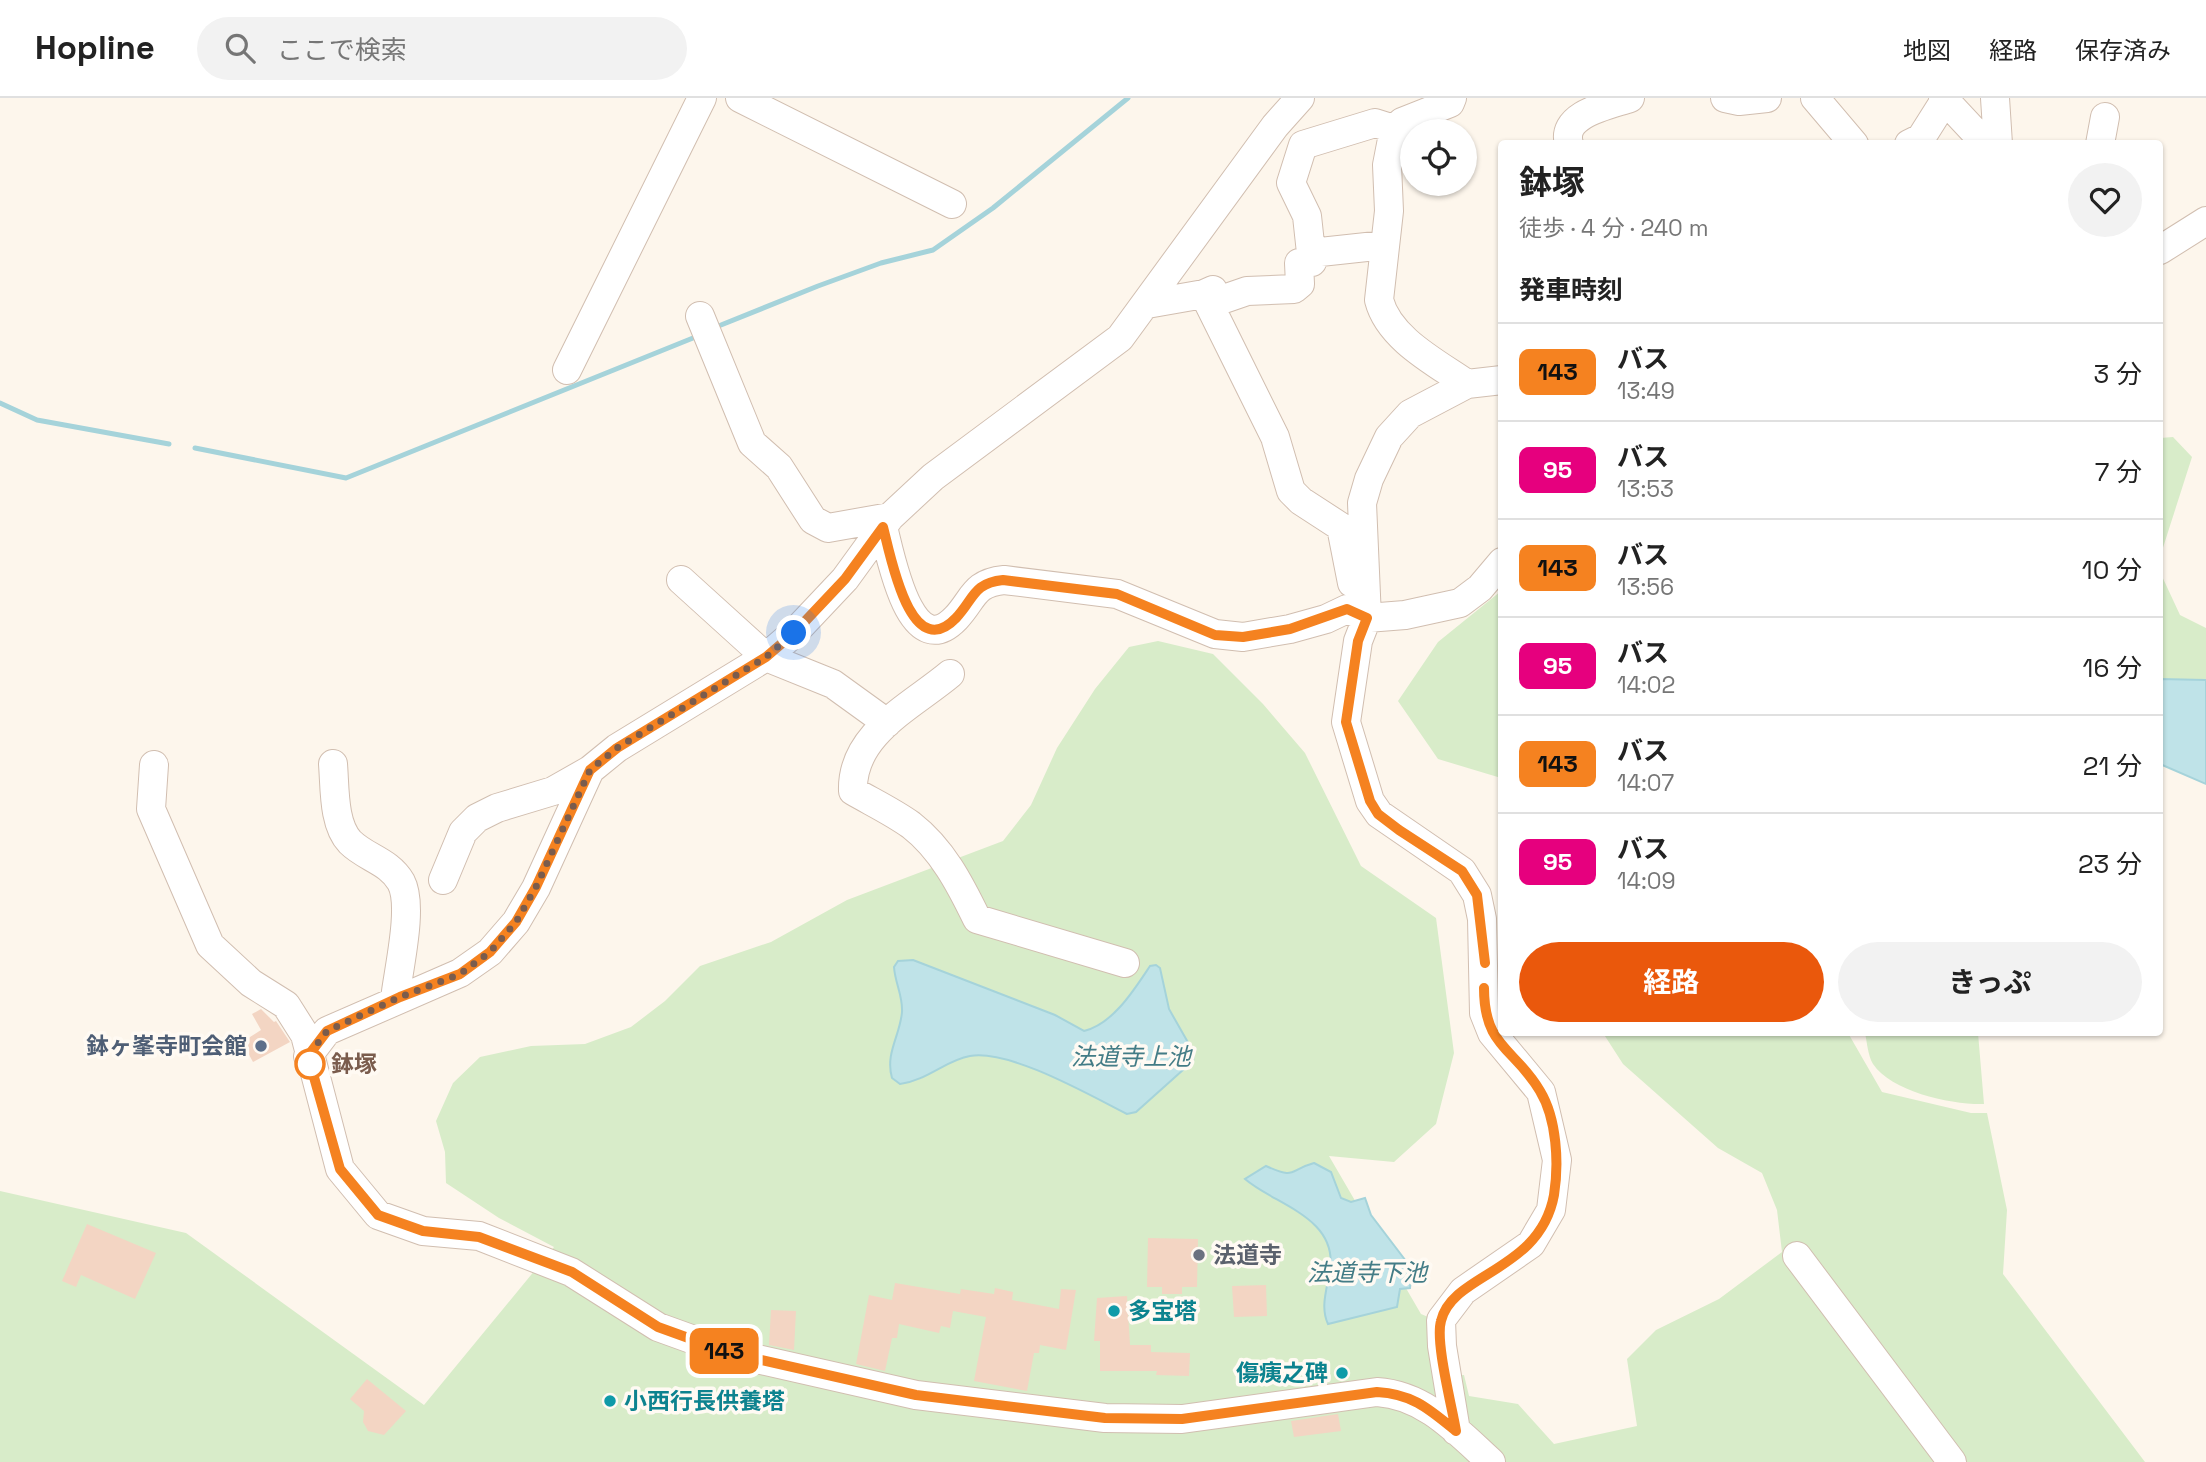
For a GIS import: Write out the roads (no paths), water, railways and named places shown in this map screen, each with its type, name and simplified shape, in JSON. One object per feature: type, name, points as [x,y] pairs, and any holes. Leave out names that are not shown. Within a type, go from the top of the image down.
[{"type":"street","points":[[567,370],[702,98]]},
{"type":"street","points":[[740,98],[952,204]]},
{"type":"street","points":[[405,912],[437,892],[463,832],[477,818],[497,808],[553,792],[590,770],[617,748],[766,657],[794,633],[845,579],[887,522],[933,477],[1120,338],[1275,126],[1300,98]]},
{"type":"street","points":[[1452,98],[1450,103],[1402,122],[1394,129],[1387,165],[1389,211],[1380,300],[1382,311],[1401,335],[1467,384]]},
{"type":"street","points":[[1568,140],[1571,126],[1590,111],[1630,98]]},
{"type":"street","points":[[1725,98],[1739,101],[1767,98]]},
{"type":"street","points":[[1815,98],[1851,140]]},
{"type":"street","points":[[1831,98],[1851,140]]},
{"type":"street","points":[[1995,98],[1998,140]]},
{"type":"street","points":[[1918,140],[1922,138],[1944,99],[1982,140]]},
{"type":"street","points":[[1147,304],[1205,294],[1213,290],[1218,301],[1247,291],[1294,289],[1300,284],[1299,263],[1312,262],[1307,216],[1291,183],[1303,145],[1375,123],[1394,129]]},
{"type":"street","points":[[2163,248],[2206,221]]},
{"type":"street","points":[[1311,253],[1385,245]]},
{"type":"street","points":[[1205,294],[1275,437],[1291,491],[1301,501],[1341,527],[1362,615]]},
{"type":"street","points":[[701,316],[752,443],[779,467],[813,520],[828,528],[887,522]]},
{"type":"street","points":[[1456,1431],[1442,1346],[1441,1320],[1463,1291],[1531,1244],[1551,1210],[1557,1160],[1541,1092],[1492,1033],[1484,1013],[1485,963],[1477,895],[1462,871],[1378,814],[1370,801],[1346,722],[1362,615],[1362,503],[1369,479],[1389,438],[1410,414],[1467,384],[1498,380]]},
{"type":"street","points":[[887,522],[903,599],[913,617],[924,626],[936,630],[953,621],[976,590],[988,582],[1003,580],[1117,594],[1215,635],[1243,637],[1290,629],[1347,609],[1362,615],[1405,615],[1460,603],[1480,588],[1498,567]]},
{"type":"street","points":[[681,580],[766,657],[833,684],[887,723]]},
{"type":"street","points":[[950,674],[871,737],[858,758],[853,791],[910,824],[934,846],[958,881],[977,919],[1125,963]]},
{"type":"street","points":[[332,764],[339,820],[350,842],[390,868],[402,884],[405,912],[395,999]]},
{"type":"street","points":[[154,765],[151,809],[210,945],[251,983],[286,1005],[305,1035],[308,1056],[340,1169],[378,1215],[423,1231],[479,1237],[572,1272],[658,1327],[730,1353],[916,1395],[1105,1418],[1182,1419],[1377,1392],[1400,1393],[1416,1400],[1491,1462]]},
{"type":"street","points":[[308,1056],[327,1031],[395,999],[460,974],[490,952],[516,922],[590,770]]},
{"type":"street","points":[[443,880],[450,820]]},
{"type":"street","points":[[1797,1256],[1952,1462]]},
{"type":"water","points":[[2163,679],[2206,680],[2206,784],[2163,765]]},
{"type":"water","name":"法道寺上池","points":[[913,960],[1055,1015],[1084,1031],[1095,1027],[1113,1014],[1150,966],[1156,965],[1160,968],[1169,1009],[1194,1053],[1193,1061],[1136,1112],[1127,1114],[1050,1076],[987,1056],[961,1058],[900,1084],[892,1078],[890,1069],[902,1012],[894,967],[898,961]]},
{"type":"water","name":"法道寺下池","points":[[1314,1163],[1331,1172],[1341,1198],[1351,1202],[1365,1198],[1371,1215],[1412,1269],[1410,1288],[1400,1289],[1397,1307],[1328,1324],[1324,1304],[1330,1252],[1324,1237],[1302,1214],[1245,1179],[1266,1166],[1288,1173]]},
{"type":"waterway","points":[[721,325],[881,263],[933,250],[993,208],[1128,98]]},
{"type":"waterway","points":[[195,448],[346,478],[693,338]]},
{"type":"waterway","points":[[0,403],[37,420],[169,444]]},
{"type":"place","name":"鉢ヶ峯寺町会館","points":[[261,1046]]},
{"type":"place","name":"鉢塚","points":[[310,1064]]},
{"type":"place","name":"法道寺","points":[[1199,1255]]},
{"type":"place","name":"多宝塔","points":[[1114,1311]]},
{"type":"place","name":"傷痍之碑","points":[[1342,1373]]},
{"type":"place","name":"小西行長供養塔","points":[[610,1401]]}]
